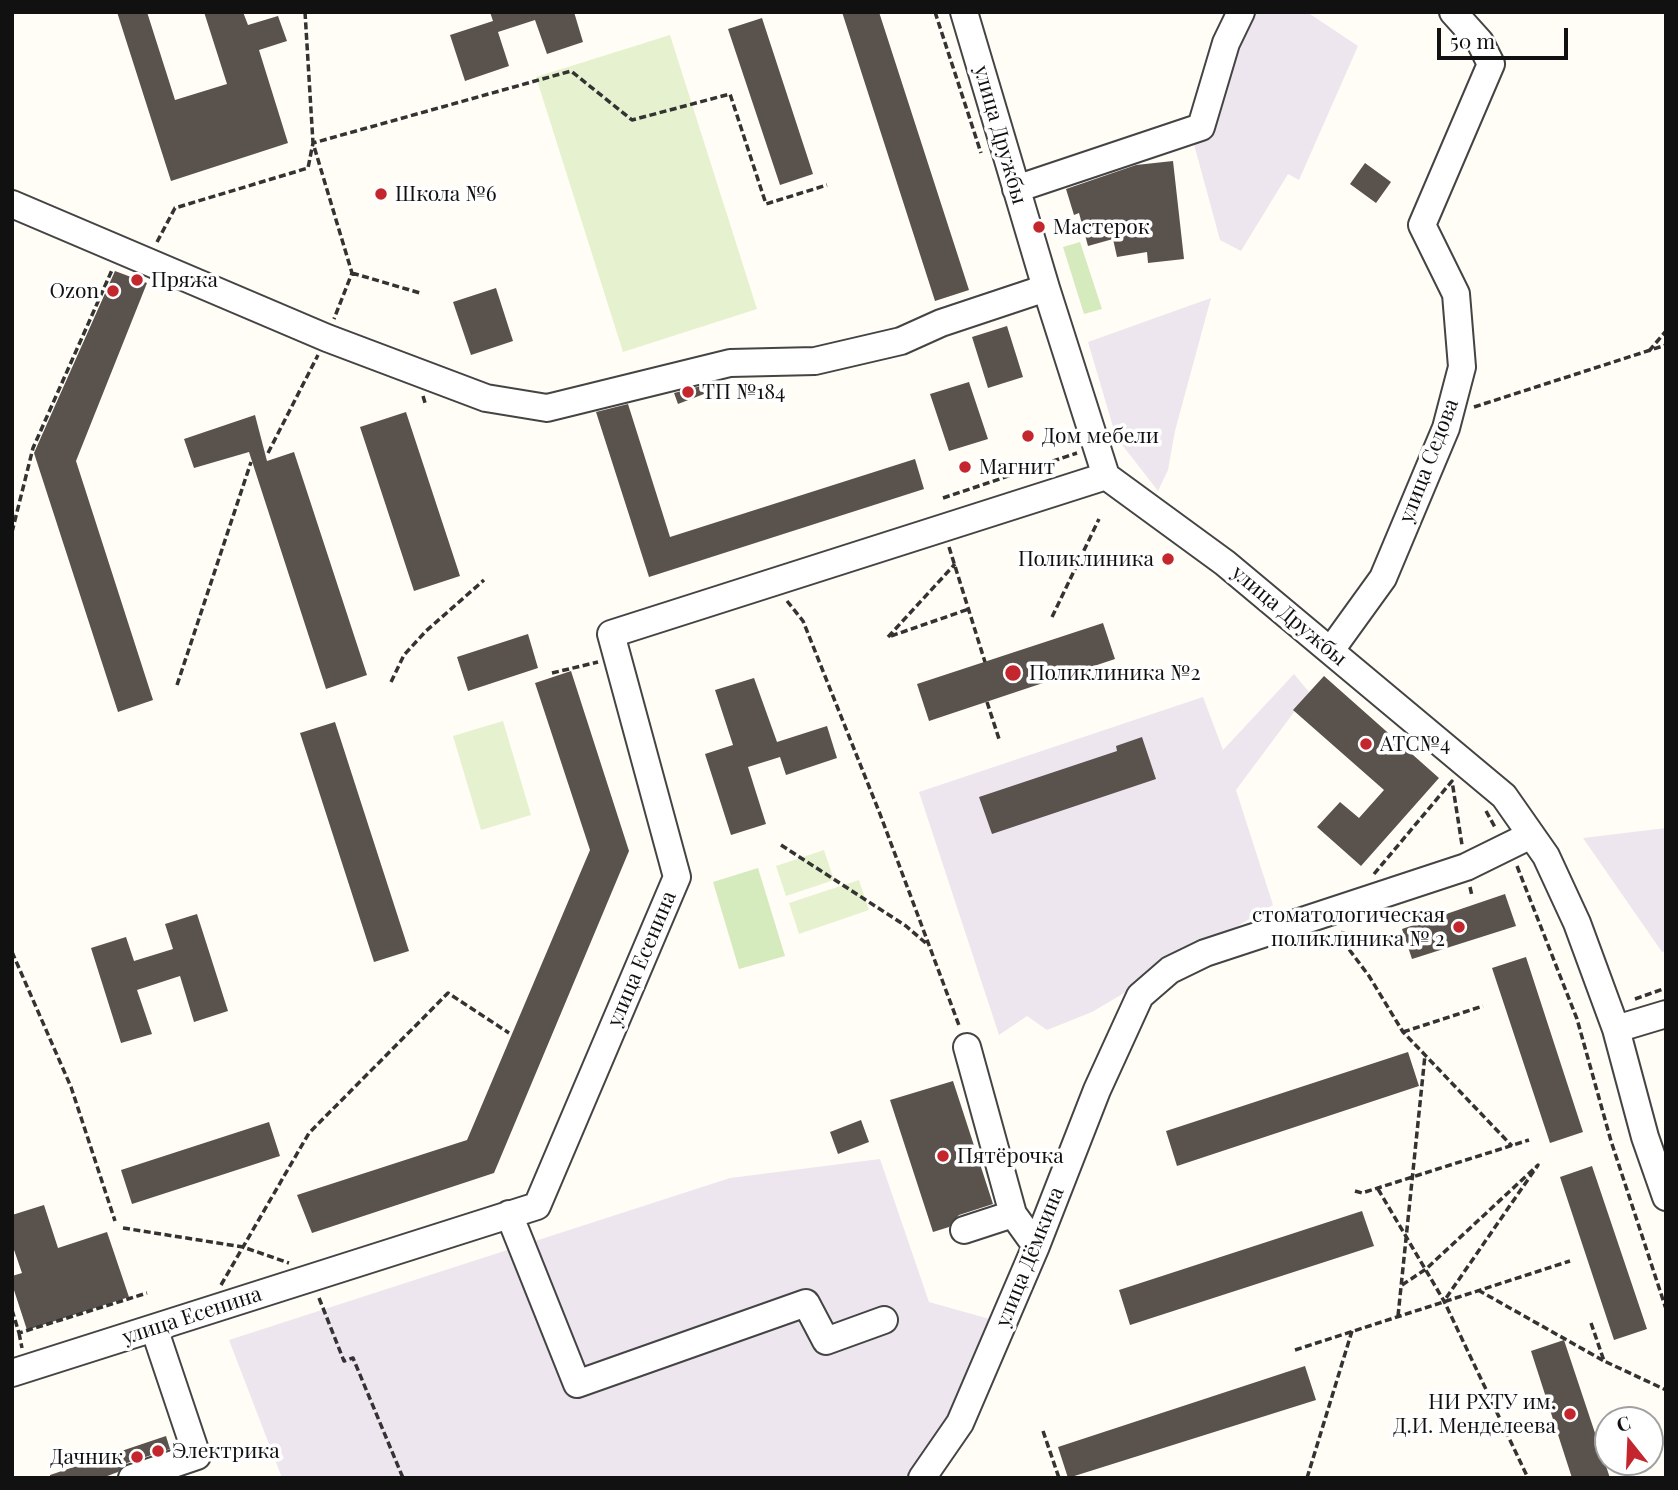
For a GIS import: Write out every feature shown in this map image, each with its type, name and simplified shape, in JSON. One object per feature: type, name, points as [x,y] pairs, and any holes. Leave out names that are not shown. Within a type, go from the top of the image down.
[{"type":"street","name":"улица Дружбы","points":[[964,12],[1046,288],[1106,476],[1225,563],[1504,796],[1561,884],[1616,1030],[1641,1124],[1666,1197]]},
{"type":"street","points":[[1016,189],[1201,127],[1226,43],[1241,12]]},
{"type":"street","name":"улица Седова","points":[[1331,650],[1382,578],[1452,408],[1462,367],[1456,294],[1422,225],[1491,64],[1480,42],[1453,12]]},
{"type":"street","points":[[12,204],[327,338],[486,398],[547,408],[730,363],[815,360],[901,341],[941,323],[1046,288]]},
{"type":"street","name":"улица Есенина","points":[[12,1373],[537,1206],[677,877],[611,634],[1106,476]]},
{"type":"street","name":"улица Дёмкина","points":[[922,1478],[960,1423],[1036,1246],[1097,1090],[1140,996],[1170,970],[1205,953],[1466,867],[1531,835]]},
{"type":"street","points":[[1616,1030],[1666,1014]]},
{"type":"street","points":[[967,1047],[1013,1214],[1036,1246]]},
{"type":"street","points":[[509,1214],[577,1384],[806,1303],[826,1341],[884,1320]]},
{"type":"street","points":[[964,1230],[1013,1214]]},
{"type":"street","points":[[132,1478],[201,1467],[154,1328]]},
{"type":"path","points":[[268,453],[327,338],[352,272],[313,143],[305,12]]},
{"type":"path","points":[[935,12],[982,157]]},
{"type":"path","points":[[313,143],[571,71],[632,120],[730,94],[766,204],[827,185]]},
{"type":"path","points":[[146,261],[175,208],[308,168],[313,143]]},
{"type":"path","points":[[12,532],[33,448],[120,250]]},
{"type":"path","points":[[352,272],[420,293]]},
{"type":"path","points":[[1649,351],[1666,331]]},
{"type":"path","points":[[1452,408],[1472,407],[1666,345]]},
{"type":"path","points":[[943,498],[1080,452]]},
{"type":"path","points":[[177,685],[251,462]]},
{"type":"path","points":[[1052,617],[1099,519]]},
{"type":"path","points":[[944,529],[985,662]]},
{"type":"path","points":[[955,564],[888,636],[969,610]]},
{"type":"path","points":[[391,682],[404,655],[426,631],[484,580]]},
{"type":"path","points":[[773,583],[803,621],[967,1047]]},
{"type":"path","points":[[552,673],[618,658]]},
{"type":"path","points":[[987,702],[1000,742]]},
{"type":"path","points":[[1441,772],[1460,789]]},
{"type":"path","points":[[1452,781],[1472,896]]},
{"type":"path","points":[[1373,876],[1452,781]]},
{"type":"path","points":[[1478,804],[1486,812],[1508,848],[1523,878],[1577,1019],[1611,1141],[1666,1309]]},
{"type":"path","points":[[781,845],[906,926],[929,946]]},
{"type":"path","points":[[1347,907],[1342,940],[1369,976],[1403,1032],[1512,1146]]},
{"type":"path","points":[[12,953],[71,1087],[115,1221]]},
{"type":"path","points":[[205,1312],[309,1133],[448,993],[509,1033]]},
{"type":"path","points":[[1403,1032],[1483,1006]]},
{"type":"path","points":[[1398,1316],[1415,1177],[1425,1055]]},
{"type":"path","points":[[1355,1191],[1362,1193],[1378,1189],[1529,1140]]},
{"type":"path","points":[[1402,1285],[1426,1269],[1538,1165],[1444,1301]]},
{"type":"path","points":[[1378,1189],[1444,1301],[1528,1478]]},
{"type":"path","points":[[123,1228],[243,1247]]},
{"type":"path","points":[[1295,1350],[1570,1261]]},
{"type":"path","points":[[316,1290],[344,1361],[353,1358],[403,1478]]},
{"type":"path","points":[[1478,1290],[1604,1361],[1666,1390]]},
{"type":"path","points":[[12,1310],[19,1333],[147,1293]]},
{"type":"path","points":[[1591,1323],[1604,1361]]},
{"type":"path","points":[[1307,1478],[1352,1331]]},
{"type":"path","points":[[1043,1431],[1059,1478]]},
{"type":"shaded area","points":[[1249,12],[1307,12],[1358,46],[1299,180],[1288,174],[1241,251],[1220,240],[1192,137]]},
{"type":"shaded area","points":[[1211,298],[1175,431],[1168,470],[1158,491],[1116,437],[1088,342]]},
{"type":"shaded area","points":[[1294,674],[1309,692],[1236,790],[1273,905],[1092,1012],[1047,1030],[1027,1016],[999,1035],[919,792],[1203,697],[1223,750]]},
{"type":"shaded area","points":[[1666,828],[1666,951],[1662,952],[1583,838]]},
{"type":"shaded area","points":[[880,1159],[929,1302],[993,1320],[967,1406],[911,1478],[282,1478],[229,1340],[730,1178]]},
{"type":"green space","points":[[670,35],[757,309],[623,352],[536,77]]},
{"type":"green space","points":[[1080,242],[1102,309],[1084,314],[1063,247]]},
{"type":"green space","points":[[503,721],[531,815],[481,830],[453,736]]},
{"type":"green space","points":[[824,850],[834,880],[786,896],[776,866]]},
{"type":"green space","points":[[758,868],[785,956],[739,969],[713,882]]},
{"type":"green space","points":[[859,880],[869,910],[799,934],[789,903]]},
{"type":"building","points":[[117,12],[147,12],[175,100],[227,84],[204,12],[243,12],[248,25],[278,16],[287,41],[259,50],[288,143],[171,181]]},
{"type":"building","points":[[490,12],[574,12],[583,42],[547,54],[535,20],[498,32],[509,66],[465,81],[450,35],[493,21]]},
{"type":"building","points":[[842,12],[879,12],[969,290],[935,301]]},
{"type":"building","points":[[762,18],[813,174],[780,185],[728,29]]},
{"type":"building","points":[[1173,161],[1184,259],[1148,263],[1147,252],[1117,257],[1113,239],[1088,246],[1079,213],[1074,215],[1066,189],[1136,165]]},
{"type":"building","points":[[1365,163],[1391,182],[1376,203],[1350,184]]},
{"type":"building","points":[[115,271],[147,283],[76,461],[153,700],[118,712],[34,453]]},
{"type":"building","points":[[496,288],[513,341],[471,355],[453,302]]},
{"type":"building","points":[[1007,326],[1023,377],[988,388],[972,337]]},
{"type":"building","points":[[969,382],[988,439],[949,451],[930,394]]},
{"type":"building","name":"ТП №184","points":[[701,386],[704,394],[678,404],[674,393]]},
{"type":"building","points":[[628,404],[670,537],[915,459],[924,489],[649,577],[596,412]]},
{"type":"building","points":[[406,412],[460,576],[414,591],[360,427]]},
{"type":"building","points":[[255,415],[267,461],[294,452],[367,675],[326,689],[249,452],[194,468],[184,439]]},
{"type":"building","name":"Поликлиника №2","points":[[1103,623],[1115,659],[929,721],[917,684]]},
{"type":"building","points":[[528,634],[538,668],[468,691],[457,657]]},
{"type":"building","points":[[571,671],[629,851],[494,1173],[312,1233],[297,1195],[467,1140],[590,850],[535,683]]},
{"type":"building","name":"АТС№4","points":[[1324,676],[1439,778],[1361,866],[1317,827],[1340,802],[1359,818],[1384,790],[1293,710]]},
{"type":"building","points":[[754,678],[777,742],[827,726],[837,758],[786,775],[780,757],[748,767],[766,824],[731,835],[705,754],[733,745],[715,690]]},
{"type":"building","points":[[335,722],[409,951],[374,962],[300,733]]},
{"type":"building","points":[[1142,737],[1156,779],[992,834],[979,797],[1117,751],[1116,746]]},
{"type":"building","name":"стоматологическая поликлиника № 2","points":[[1505,894],[1516,926],[1412,959],[1402,929]]},
{"type":"building","points":[[197,914],[228,1011],[194,1022],[180,976],[137,990],[152,1034],[121,1043],[91,948],[126,937],[134,961],[173,949],[165,924]]},
{"type":"building","points":[[1526,957],[1583,1132],[1550,1143],[1492,968]]},
{"type":"building","points":[[1408,1052],[1419,1086],[1177,1166],[1166,1131]]},
{"type":"building","name":"Пятёрочка","points":[[953,1081],[993,1204],[959,1215],[949,1227],[933,1232],[890,1100]]},
{"type":"building","points":[[861,1120],[869,1142],[838,1154],[830,1132]]},
{"type":"building","points":[[269,1122],[280,1156],[132,1204],[121,1170]]},
{"type":"building","points":[[1592,1166],[1647,1329],[1614,1340],[1560,1177]]},
{"type":"building","points":[[44,1205],[58,1248],[107,1232],[129,1297],[27,1330],[12,1284],[12,1276],[22,1273],[12,1244],[12,1215]]},
{"type":"building","points":[[1362,1211],[1374,1246],[1130,1325],[1119,1290]]},
{"type":"building","name":"НИ РХТУ им. Д.И. Менделеева","points":[[1564,1340],[1594,1430],[1594,1476],[1610,1478],[1572,1478],[1531,1351]]},
{"type":"building","points":[[1305,1366],[1316,1400],[1068,1478],[1058,1447]]},
{"type":"building","points":[[166,1436],[170,1449],[127,1463],[118,1472],[102,1478],[50,1478],[50,1475]]},
{"type":"place","name":"Школа №6","points":[[381,194]]},
{"type":"place","name":"Мастерок","points":[[1039,227]]},
{"type":"place","name":"Пряжа","points":[[137,280]]},
{"type":"place","name":"Ozon","points":[[113,291]]},
{"type":"place","name":"ТП №184","points":[[688,392]]},
{"type":"place","name":"Дом мебели","points":[[1028,436]]},
{"type":"place","name":"Магнит","points":[[965,467]]},
{"type":"place","name":"Поликлиника","points":[[1168,559]]},
{"type":"place","name":"Поликлиника №2","points":[[1013,673]]},
{"type":"place","name":"АТС№4","points":[[1366,744]]},
{"type":"place","name":"стоматологическая поликлиника № 2","points":[[1459,927]]},
{"type":"place","name":"Пятёрочка","points":[[943,1156]]},
{"type":"place","name":"НИ РХТУ им. Д.И. Менделеева","points":[[1570,1414]]},
{"type":"place","name":"Электрика","points":[[158,1451]]},
{"type":"place","name":"Дачник","points":[[137,1457]]}]
